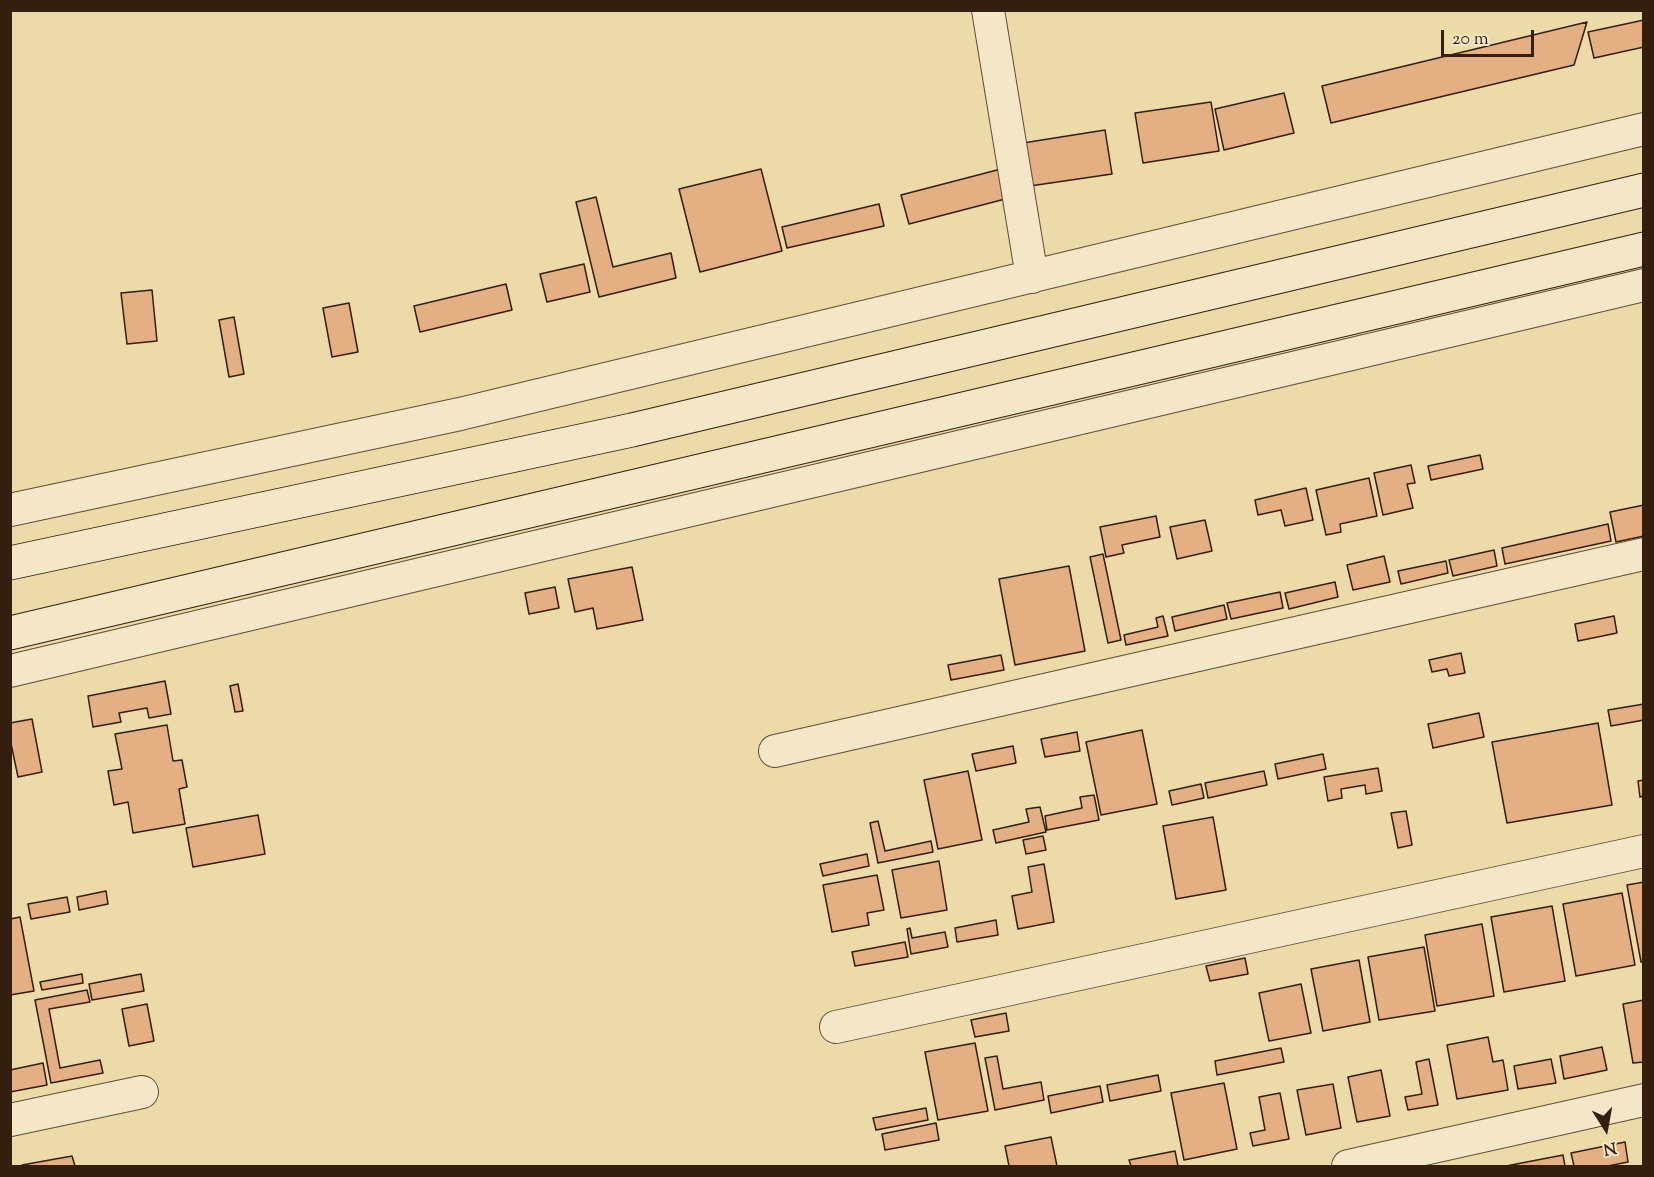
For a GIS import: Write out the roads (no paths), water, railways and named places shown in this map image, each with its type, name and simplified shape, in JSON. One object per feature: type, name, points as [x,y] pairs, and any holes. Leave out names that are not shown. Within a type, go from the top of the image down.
[{"type":"main road","points":[[10,563],[632,430],[1644,190]]},
{"type":"main road","points":[[10,633],[1644,249]]},
{"type":"street","points":[[988,10],[1032,277]]},
{"type":"street","points":[[10,510],[460,414],[1644,129]]},
{"type":"street","points":[[10,671],[1644,285]]},
{"type":"street","points":[[775,751],[1644,554]]},
{"type":"street","points":[[836,1027],[1644,851]]},
{"type":"street","points":[[10,1120],[142,1092]]},
{"type":"street","points":[[1348,1167],[1644,1100]]}]
